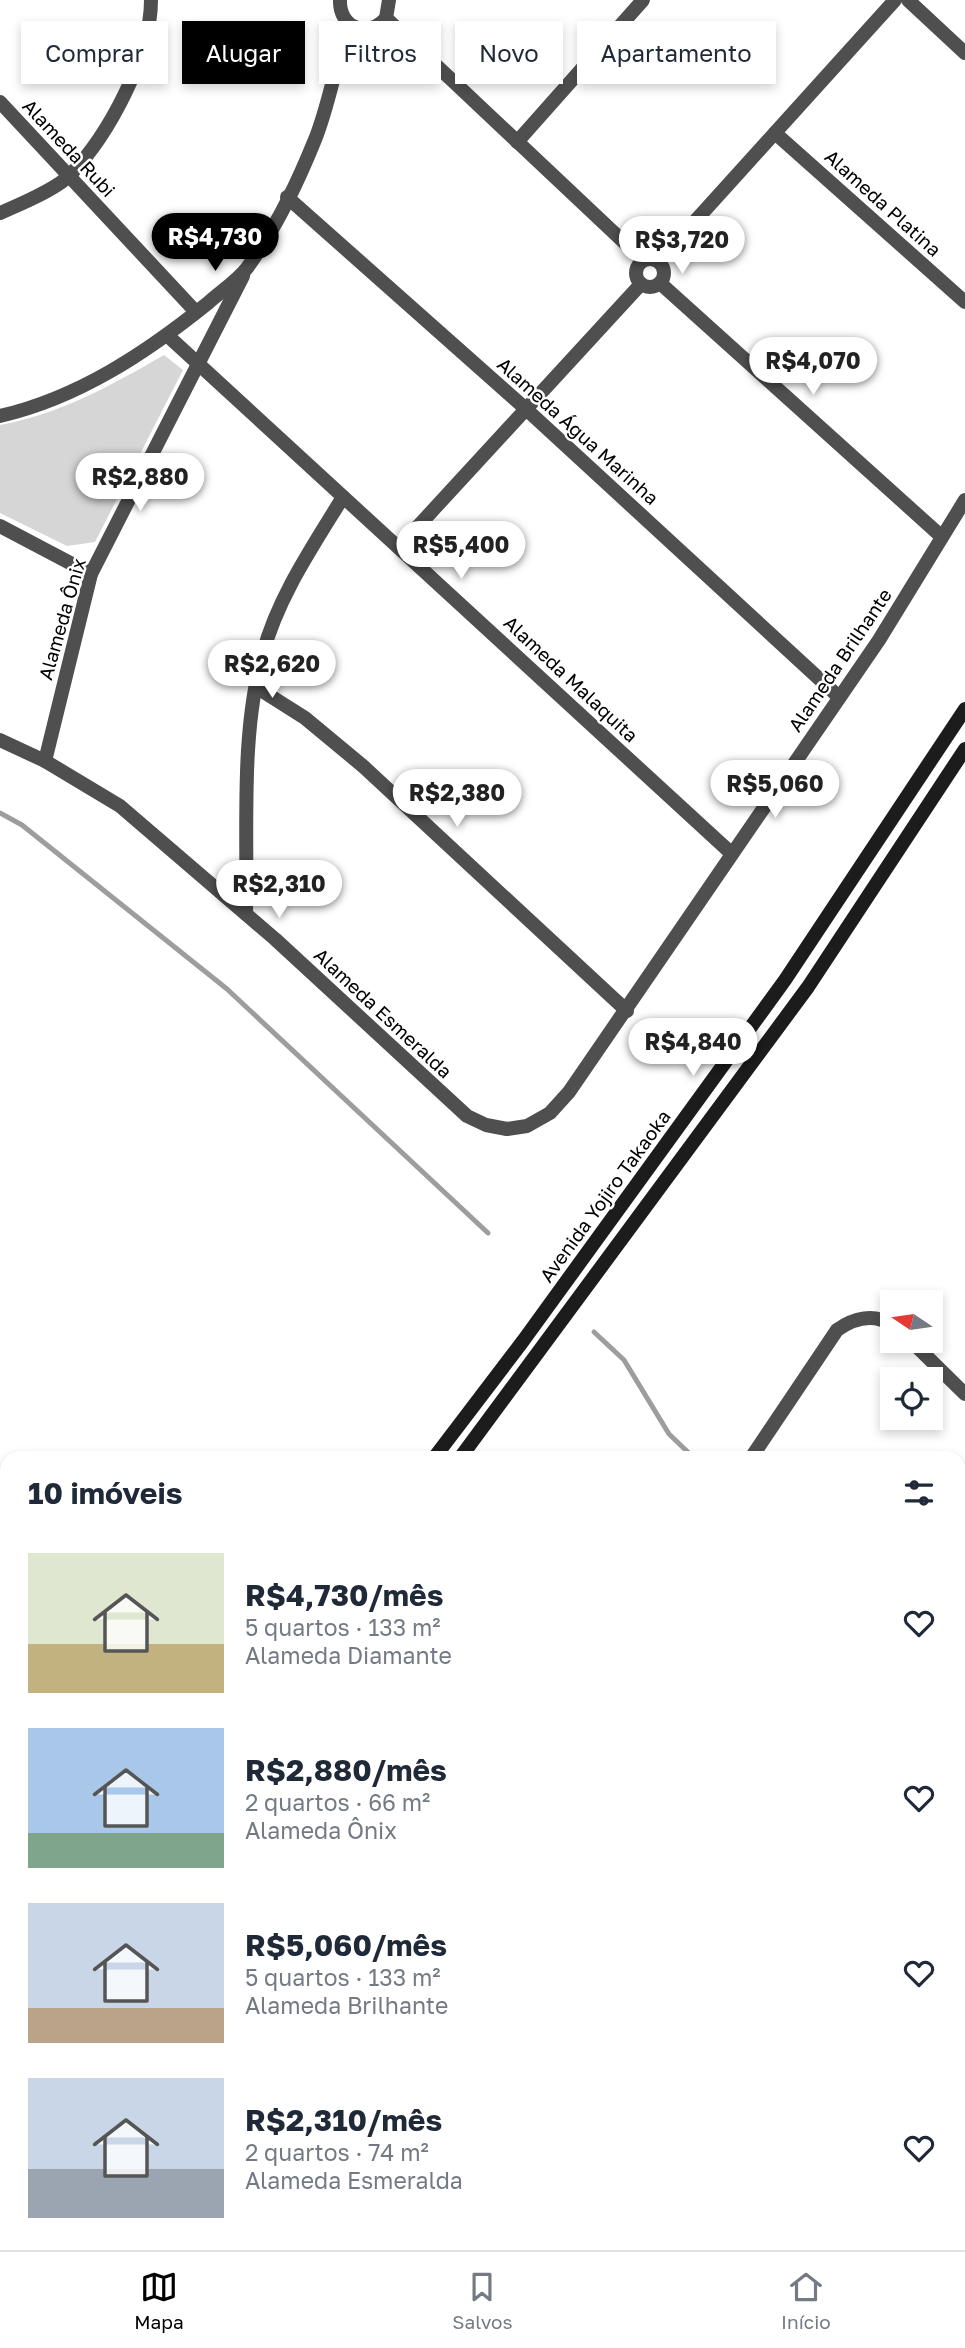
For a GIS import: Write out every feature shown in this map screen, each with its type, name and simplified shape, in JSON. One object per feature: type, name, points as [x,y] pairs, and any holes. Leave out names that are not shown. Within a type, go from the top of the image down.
[{"type":"main road","name":"Avenida Yojiro Takaoka","points":[[439,1451],[515,1352],[792,970],[965,709]]},
{"type":"main road","points":[[465,1451],[800,999],[965,749]]},
{"type":"street","points":[[0,213],[69,176],[111,122],[137,66],[151,0]]},
{"type":"street","points":[[517,142],[643,0]]},
{"type":"street","points":[[659,261],[895,0]]},
{"type":"street","points":[[908,0],[965,53]]},
{"type":"street","points":[[344,14],[367,30],[374,28],[390,7],[517,142],[643,260],[659,261]]},
{"type":"street","name":"Alameda Ônix","points":[[45,761],[91,574],[246,270],[288,197],[315,140],[340,50],[344,14]]},
{"type":"street","name":"Alameda Rubi","points":[[0,102],[196,312]]},
{"type":"street","name":"Alameda Platina","points":[[775,132],[965,302]]},
{"type":"street","name":"Alameda Água Marinha","points":[[288,197],[526,409],[839,697]]},
{"type":"street","points":[[641,284],[636,271],[643,260]]},
{"type":"street","points":[[641,284],[654,287],[660,283],[664,272],[659,261]]},
{"type":"street","points":[[0,416],[29,409],[76,390],[168,336],[246,270]]},
{"type":"street","points":[[660,283],[942,537]]},
{"type":"street","points":[[399,547],[641,284]]},
{"type":"street","name":"Alameda Malaquita","points":[[168,336],[731,853]]},
{"type":"street","points":[[246,914],[250,735],[262,654],[274,621],[307,557],[344,497]]},
{"type":"street","name":"Alameda Brilhante","points":[[550,1113],[626,1011],[839,697],[965,500]]},
{"type":"street","points":[[0,526],[91,574]]},
{"type":"street","points":[[256,687],[305,718],[364,767],[626,1011]]},
{"type":"street","name":"Alameda Esmeralda","points":[[0,740],[45,761],[120,806],[246,914],[467,1116],[507,1129],[527,1126],[550,1113]]},
{"type":"street","points":[[758,1451],[837,1330],[855,1319],[880,1320]]},
{"type":"street","points":[[923,1353],[965,1394]]},
{"type":"shaded area","points":[[164,355],[183,370],[95,542],[67,546],[0,513],[0,425],[65,406]]},
{"type":"waterway","points":[[0,813],[22,825],[227,989],[488,1233]]},
{"type":"waterway","points":[[594,1332],[624,1360],[669,1434],[687,1451]]}]
